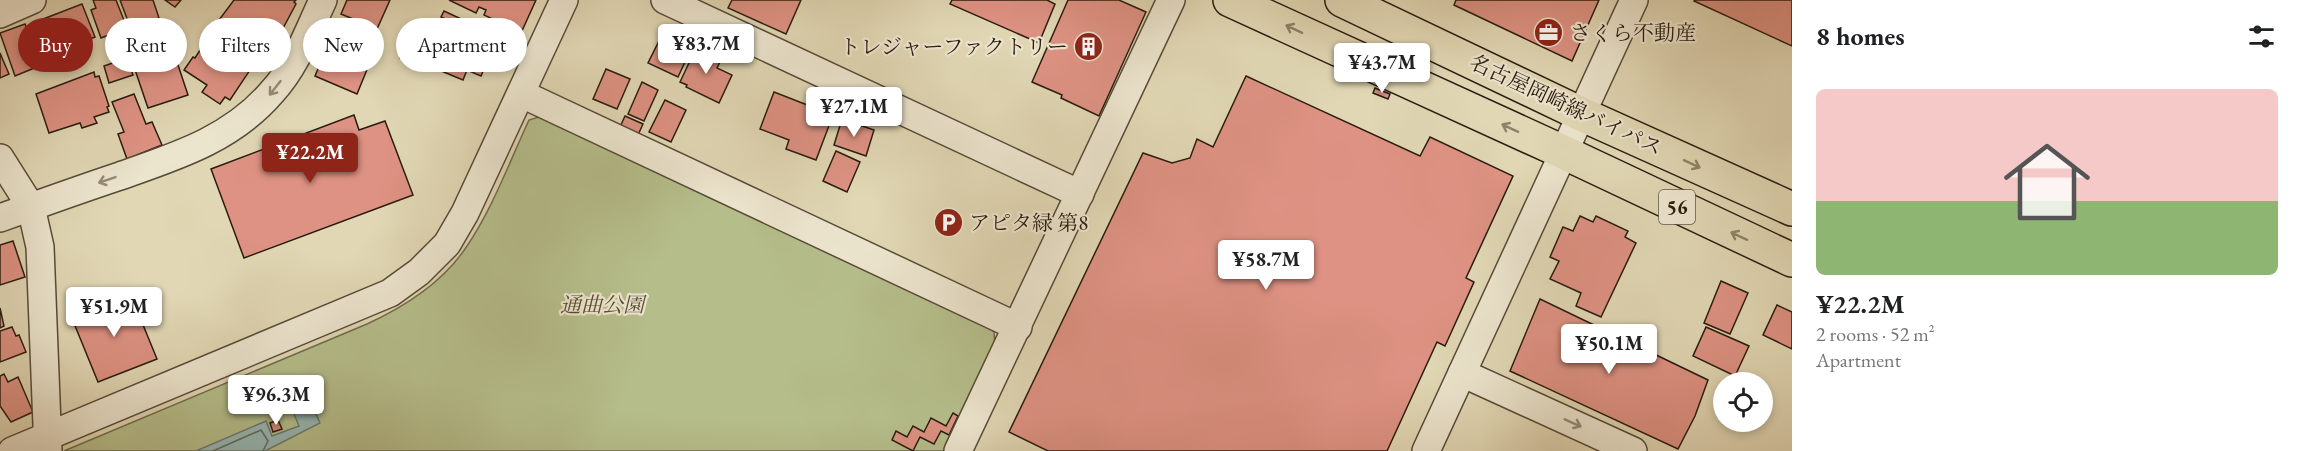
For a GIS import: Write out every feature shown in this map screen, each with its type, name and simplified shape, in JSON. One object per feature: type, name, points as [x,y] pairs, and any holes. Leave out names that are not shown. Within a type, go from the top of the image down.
[{"type":"main road","name":"56","points":[[1230,0],[1563,152],[1792,260]]},
{"type":"main road","name":"名古屋岡崎線バイパス","points":[[1342,0],[1581,114],[1792,209]]},
{"type":"street","points":[[0,14],[32,0]]},
{"type":"street","points":[[0,218],[183,153],[216,138],[245,119],[273,92],[294,61],[323,0]]},
{"type":"street","points":[[12,451],[47,444],[390,293],[419,272],[447,244],[465,213],[564,0]]},
{"type":"street","points":[[665,0],[1080,194]]},
{"type":"street","points":[[958,451],[1018,327],[1035,277],[1053,238],[1080,194],[1172,0]]},
{"type":"street","points":[[1426,451],[1634,0]]},
{"type":"street","points":[[522,94],[1018,327]]},
{"type":"street","points":[[0,158],[31,207],[40,247],[47,444]]},
{"type":"street","points":[[1462,373],[1526,413],[1598,444],[1633,451]]},
{"type":"green space","name":"通曲公園","points":[[542,116],[982,320],[994,332],[995,347],[944,451],[64,451],[367,324],[421,293],[445,273],[465,249],[492,202],[529,120]]},
{"type":"water","points":[[310,401],[320,423],[265,451],[196,451],[266,421],[272,436],[299,426],[292,409]]},
{"type":"building","points":[[93,0],[116,0],[123,18],[105,18],[105,36],[101,38],[91,10],[96,8]]},
{"type":"building","points":[[120,0],[153,0],[159,18],[127,18]]},
{"type":"building","points":[[165,0],[181,0],[175,7]]},
{"type":"building","points":[[234,0],[296,0],[289,18],[220,18]]},
{"type":"building","points":[[347,0],[390,0],[382,18],[351,18],[341,14]]},
{"type":"building","points":[[449,0],[536,0],[527,20],[490,18],[484,15],[486,10],[479,7],[476,13]]},
{"type":"building","points":[[732,0],[801,0],[786,34],[728,8]]},
{"type":"building","points":[[952,0],[1047,0],[1055,4],[1039,43],[950,4]]},
{"type":"building","name":"トレジャーファクトリー","points":[[1068,0],[1119,0],[1146,12],[1099,116],[1061,98],[1062,95],[1032,82]]},
{"type":"building","name":"さくら不動産","points":[[1456,0],[1599,0],[1572,61],[1454,5]]},
{"type":"building","points":[[1695,0],[1792,0],[1792,46],[1694,1]]},
{"type":"building","points":[[82,4],[88,18],[46,18]]},
{"type":"building","points":[[444,11],[459,18],[443,18],[441,17]]},
{"type":"building","points":[[18,27],[18,72],[25,72],[15,76],[0,33]]},
{"type":"building","points":[[673,38],[692,47],[678,77],[648,63],[660,39],[671,44]]},
{"type":"building","points":[[697,46],[722,58],[717,68],[732,75],[719,103],[680,82]]},
{"type":"building","points":[[199,52],[199,72],[249,72],[230,100],[225,97],[220,104],[202,92],[207,85],[187,72],[187,66],[193,57],[195,58]]},
{"type":"building","points":[[0,53],[9,74],[0,78]]},
{"type":"building","points":[[606,69],[630,79],[617,109],[593,99]]},
{"type":"building","points":[[94,72],[95,77],[99,76],[109,112],[94,117],[97,123],[82,128],[80,123],[49,133],[36,94]]},
{"type":"building","points":[[106,72],[132,72],[133,75],[109,83]]},
{"type":"building","points":[[136,72],[180,72],[188,95],[148,108]]},
{"type":"building","points":[[317,72],[366,72],[357,94],[315,76]]},
{"type":"building","points":[[444,72],[466,72],[463,80]]},
{"type":"building","points":[[1246,76],[1420,156],[1430,137],[1513,176],[1466,278],[1474,282],[1445,346],[1437,342],[1387,451],[1048,451],[1009,432],[1143,153],[1172,163],[1190,158],[1197,139],[1213,147]]},
{"type":"building","points":[[642,82],[658,90],[644,121],[628,114]]},
{"type":"building","points":[[1375,88],[1390,94],[1388,99],[1373,93]]},
{"type":"building","points":[[774,92],[833,115],[816,160],[786,149],[789,140],[760,129]]},
{"type":"building","points":[[134,94],[146,124],[152,122],[162,145],[127,159],[118,134],[124,132],[112,102]]},
{"type":"building","points":[[665,100],[686,110],[671,142],[649,132]]},
{"type":"building","points":[[354,115],[359,130],[385,121],[413,195],[244,258],[211,169]]},
{"type":"building","points":[[625,116],[643,124],[638,135],[620,127]]},
{"type":"building","points":[[842,119],[874,130],[866,156],[834,145]]},
{"type":"building","points":[[836,151],[860,162],[847,192],[823,181]]},
{"type":"building","points":[[1580,216],[1593,222],[1596,216],[1628,231],[1625,237],[1636,243],[1601,317],[1576,306],[1581,293],[1550,279],[1559,261],[1550,257],[1563,227],[1573,231]]},
{"type":"building","points":[[13,241],[25,277],[0,285],[0,245]]},
{"type":"building","points":[[1721,281],[1748,293],[1730,334],[1704,323]]},
{"type":"building","points":[[130,293],[157,359],[98,382],[71,316]]},
{"type":"building","points":[[1540,299],[1708,380],[1695,416],[1678,449],[1510,371]]},
{"type":"building","points":[[1777,305],[1792,312],[1792,349],[1763,335]]},
{"type":"building","points":[[0,308],[4,326],[0,328]]},
{"type":"building","points":[[12,327],[16,336],[19,335],[26,352],[0,362],[0,331]]},
{"type":"building","points":[[1706,327],[1749,346],[1737,372],[1727,372],[1693,356]]},
{"type":"building","points":[[4,374],[8,382],[18,377],[33,412],[11,422],[0,406],[0,376]]},
{"type":"building","points":[[953,413],[958,416],[949,435],[941,431],[934,444],[920,437],[913,451],[892,440],[896,431],[907,437],[913,426],[924,432],[931,418],[946,426]]},
{"type":"building","points":[[278,420],[282,429],[273,432],[270,423]]},
{"type":"place","name":"さくら不動産","points":[[1549,33]]},
{"type":"place","name":"トレジャーファクトリー","points":[[1089,47]]},
{"type":"place","name":"アピタ緑 第8","points":[[948,223]]}]
